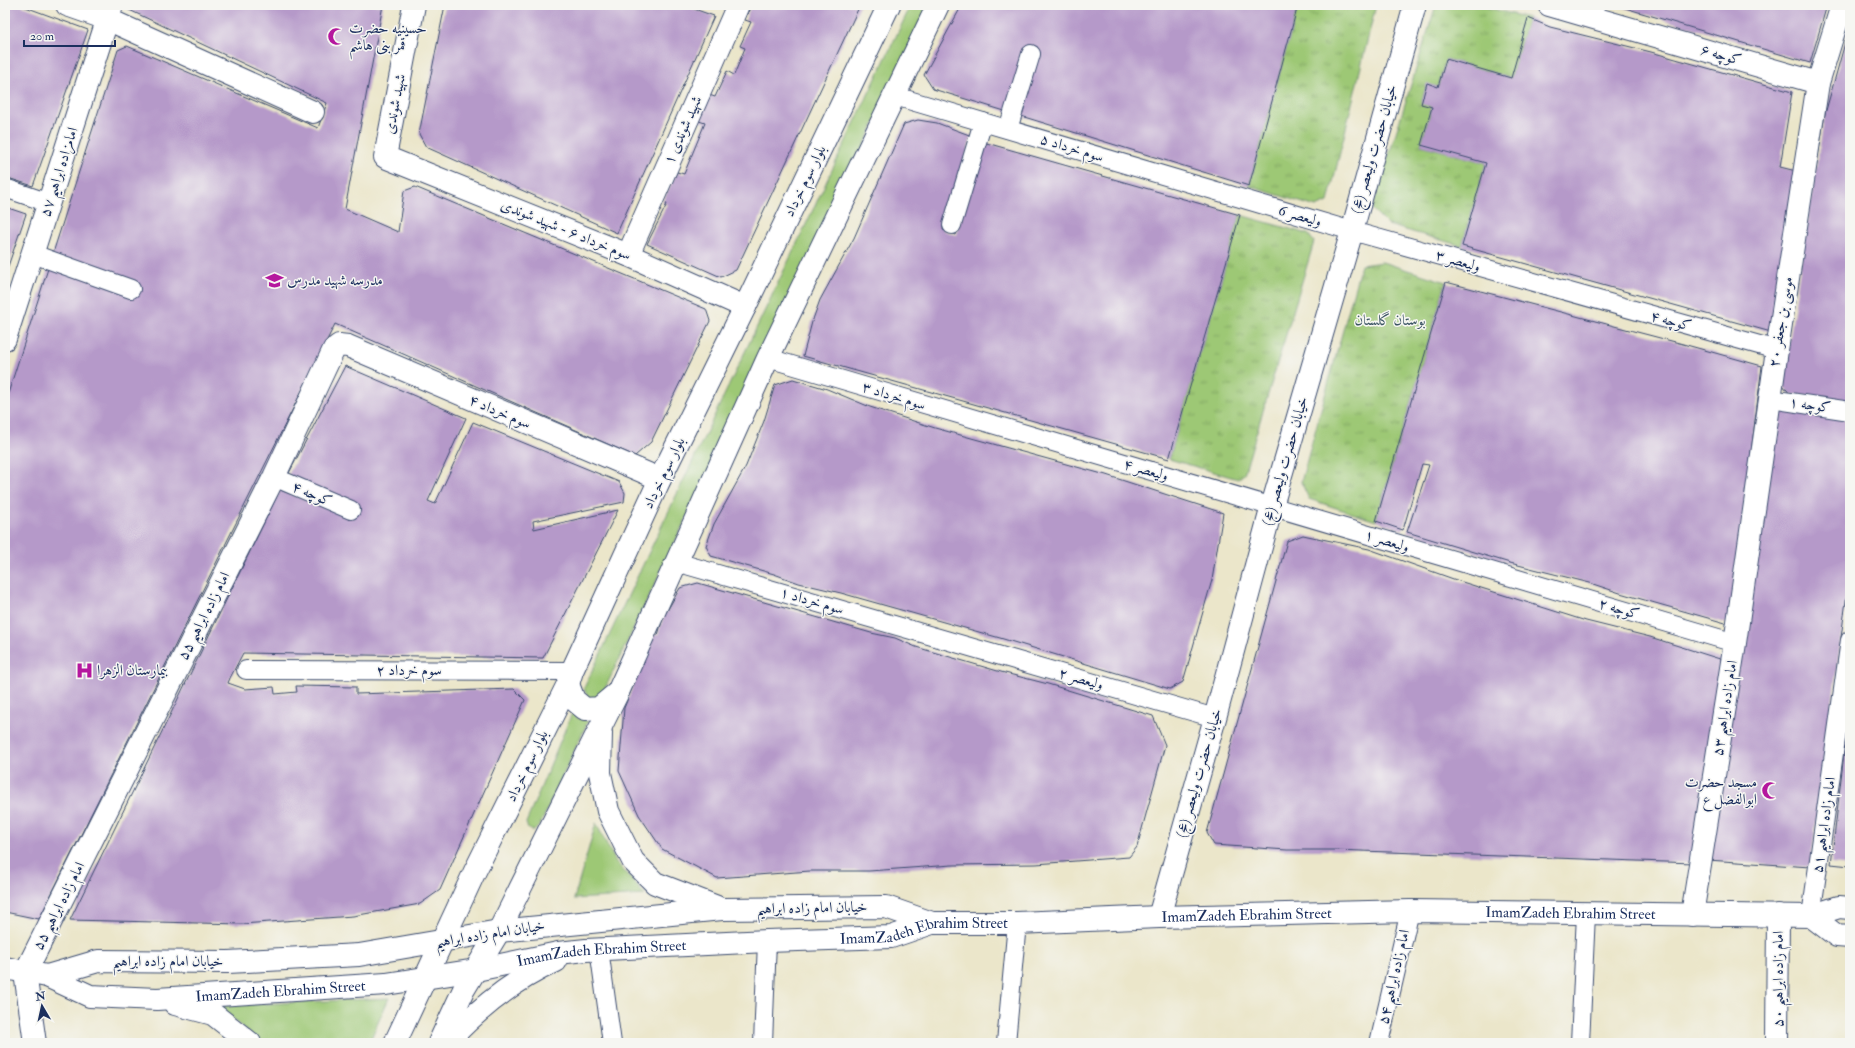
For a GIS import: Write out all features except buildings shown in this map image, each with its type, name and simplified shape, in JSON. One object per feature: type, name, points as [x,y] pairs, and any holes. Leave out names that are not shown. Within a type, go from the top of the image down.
[{"type":"main road","points":[[68,5],[110,12],[313,112]]},
{"type":"main road","name":"شهید شوندی","points":[[385,157],[414,5]]},
{"type":"main road","name":"بلوار سوم خرداد","points":[[395,1043],[442,942],[570,678],[660,479],[745,307],[889,5]]},
{"type":"main road","points":[[439,1043],[464,989],[499,931],[618,692],[768,358],[938,5]]},
{"type":"main road","name":"خیابان حضرت ولیعصر (عج)","points":[[1159,917],[1215,718],[1272,506],[1352,231],[1415,5]]},
{"type":"main road","name":"کوچه ۶","points":[[1549,5],[1818,83]]},
{"type":"main road","name":"موسی بن جعفر ۲۰","points":[[1735,643],[1777,350],[1818,83],[1842,5]]},
{"type":"main road","name":"شهید شوندی ۱","points":[[628,255],[731,7]]},
{"type":"main road","name":"امامزاده ابراهیم ۵۷","points":[[5,338],[110,12]]},
{"type":"main road","name":"سوم خرداد ۶ - شهید شوندی","points":[[385,157],[628,255],[745,307]]},
{"type":"main road","name":"سوم خرداد ۴","points":[[339,345],[348,346],[660,479]]},
{"type":"main road","name":"امام زاده ابراهیم ۵۵","points":[[15,970],[274,477],[334,349],[339,345]]},
{"type":"main road","name":"امام زاده ابراهیم ۵۳","points":[[1692,915],[1735,643]]},
{"type":"main road","points":[[570,678],[574,700],[585,709],[599,708],[618,692]]},
{"type":"main road","points":[[601,726],[600,773],[608,811],[633,861],[655,883],[722,909]]},
{"type":"main road","name":"خیابان امام زاده ابراهیم","points":[[47,976],[98,961],[228,962],[359,955],[442,942],[499,931],[722,909],[886,907],[932,923]]},
{"type":"main road","name":"ImamZadeh Ebrahim Street","points":[[15,970],[47,976],[90,996],[157,999],[386,984],[426,976],[476,970],[558,953],[593,950],[767,941],[890,937],[932,923],[1017,923],[1159,917],[1410,911],[1811,916],[1839,907],[1850,908]]},
{"type":"main road","name":"امام زاده ابراهیم ۵۰","points":[[1777,1043],[1778,915]]},
{"type":"main road","points":[[1811,916],[1837,936],[1850,937]]},
{"type":"main road","points":[[446,1043],[469,1019],[494,997],[555,961],[593,950]]},
{"type":"main road","points":[[15,970],[35,1043]]},
{"type":"main road","points":[[157,999],[213,1014],[250,1043]]},
{"type":"lane","points":[[1008,129],[1031,54]]},
{"type":"lane","name":"سوم خرداد ۵","points":[[895,96],[1249,201]]},
{"type":"lane","points":[[952,225],[983,122]]},
{"type":"lane","points":[[5,188],[49,203]]},
{"type":"lane","name":"ولیعصر 6","points":[[1249,201],[1352,231]]},
{"type":"lane","name":"ولیعصر ۳","points":[[1352,231],[1565,292]]},
{"type":"lane","points":[[33,254],[131,289]]},
{"type":"lane","name":"کوچه ۴","points":[[1565,292],[1777,350]]},
{"type":"lane","name":"سوم خرداد ۳","points":[[768,358],[1020,433]]},
{"type":"lane","name":"کوچه ۱","points":[[1770,399],[1850,411]]},
{"type":"lane","name":"ولیعصر ۴","points":[[1020,433],[1272,506]]},
{"type":"lane","name":"کوچه ۴","points":[[274,477],[351,510]]},
{"type":"lane","name":"ولیعصر ۱","points":[[1272,506],[1503,575]]},
{"type":"lane","name":"سوم خرداد ۱","points":[[676,562],[947,640]]},
{"type":"lane","name":"کوچه ۲","points":[[1503,575],[1735,643]]},
{"type":"lane","name":"ولیعصر ۲","points":[[947,640],[1215,718]]},
{"type":"lane","name":"امام زاده ابراهیم ۵۱","points":[[1811,916],[1850,640]]},
{"type":"lane","name":"سوم خرداد ۲","points":[[246,670],[570,678]]},
{"type":"lane","name":"امام زاده ابراهیم ۵۴","points":[[1379,1043],[1410,911]]},
{"type":"lane","points":[[1580,1043],[1586,914]]},
{"type":"lane","points":[[1006,1043],[1017,923]]},
{"type":"lane","points":[[763,1043],[767,941]]},
{"type":"lane","points":[[593,950],[612,1043]]},
{"type":"green space","points":[[911,5],[931,5],[601,697],[593,700],[587,696],[584,688]]},
{"type":"green space","points":[[1298,5],[1376,5],[1328,202],[1316,207],[1249,186]]},
{"type":"green space","points":[[1436,5],[1478,5],[1528,18],[1511,78],[1446,59],[1438,87],[1427,84],[1421,103],[1432,107],[1421,145],[1486,163],[1462,246],[1388,225],[1372,209]]},
{"type":"green space","points":[[1240,215],[1308,234],[1314,242],[1244,474],[1238,479],[1169,459]]},
{"type":"green space","name":"بوستان گلستان","points":[[1382,262],[1446,282],[1376,521],[1309,499],[1301,482],[1361,265]]},
{"type":"green space","points":[[572,713],[578,718],[588,721],[540,825],[534,831],[528,829],[526,823]]},
{"type":"green space","points":[[596,823],[616,862],[645,895],[574,899]]},
{"type":"green space","points":[[389,998],[369,1043],[260,1043],[219,1006]]},
{"type":"place","name":"حسینیه حضرت قمر بنی هاشم","points":[[336,37]]},
{"type":"place","name":"مدرسه شهید مدرس","points":[[274,280]]},
{"type":"place","name":"بیمارستان الزهرا","points":[[84,670]]},
{"type":"place","name":"مسجد حضرت ابوالفضل ع","points":[[1770,791]]}]
